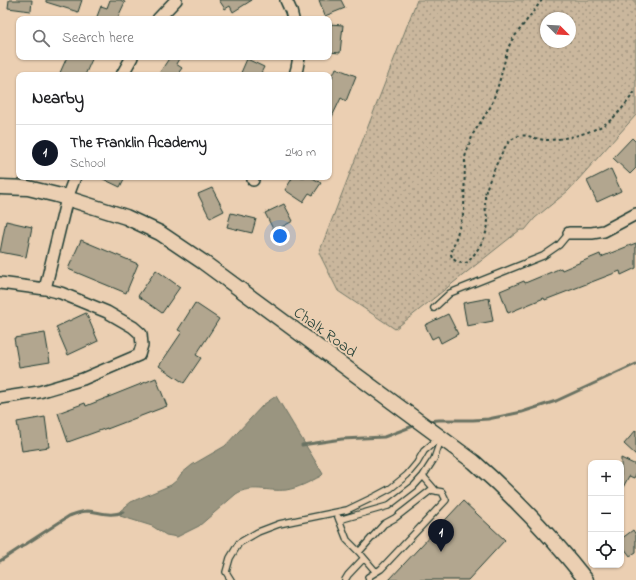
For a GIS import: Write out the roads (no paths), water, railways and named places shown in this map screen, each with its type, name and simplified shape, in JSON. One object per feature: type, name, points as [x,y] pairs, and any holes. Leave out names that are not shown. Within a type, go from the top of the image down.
[{"type":"street","points":[[286,0],[293,16]]},
{"type":"street","points":[[160,16],[169,2]]},
{"type":"street","points":[[124,72],[130,60]]},
{"type":"street","points":[[296,72],[298,60]]},
{"type":"street","points":[[44,288],[67,198],[74,180]]},
{"type":"street","name":"Chalk Road","points":[[0,187],[28,188],[67,198],[126,217],[160,233],[203,262],[479,466],[545,530],[586,580]]},
{"type":"street","points":[[569,233],[592,233],[604,231],[636,214]]},
{"type":"street","points":[[0,283],[44,288],[61,293],[107,312],[133,327],[141,334],[142,345],[139,355],[83,379],[39,392],[0,398]]},
{"type":"lane","points":[[434,308],[450,293],[543,256],[559,245],[569,233]]},
{"type":"lane","points":[[339,520],[388,506],[414,486],[423,476],[434,459],[441,437]]},
{"type":"lane","points":[[231,580],[226,572],[230,558],[239,543],[258,532],[279,524],[347,510],[391,488],[407,475],[417,463],[424,451],[441,437]]},
{"type":"lane","points":[[423,476],[436,491]]},
{"type":"lane","points":[[360,552],[384,524],[395,518],[431,490],[442,492],[446,500],[382,569],[368,577],[369,580]]},
{"type":"lane","points":[[335,512],[348,540],[376,572]]},
{"type":"lane","points":[[345,580],[364,558]]},
{"type":"waterway","points":[[427,421],[488,419],[522,412],[556,401],[636,364]]},
{"type":"waterway","points":[[302,445],[342,439],[384,437],[416,425]]},
{"type":"waterway","points":[[0,561],[69,516],[85,511],[109,514],[123,512]]},
{"type":"place","name":"The Franklin Academy","points":[[441,552]]}]
